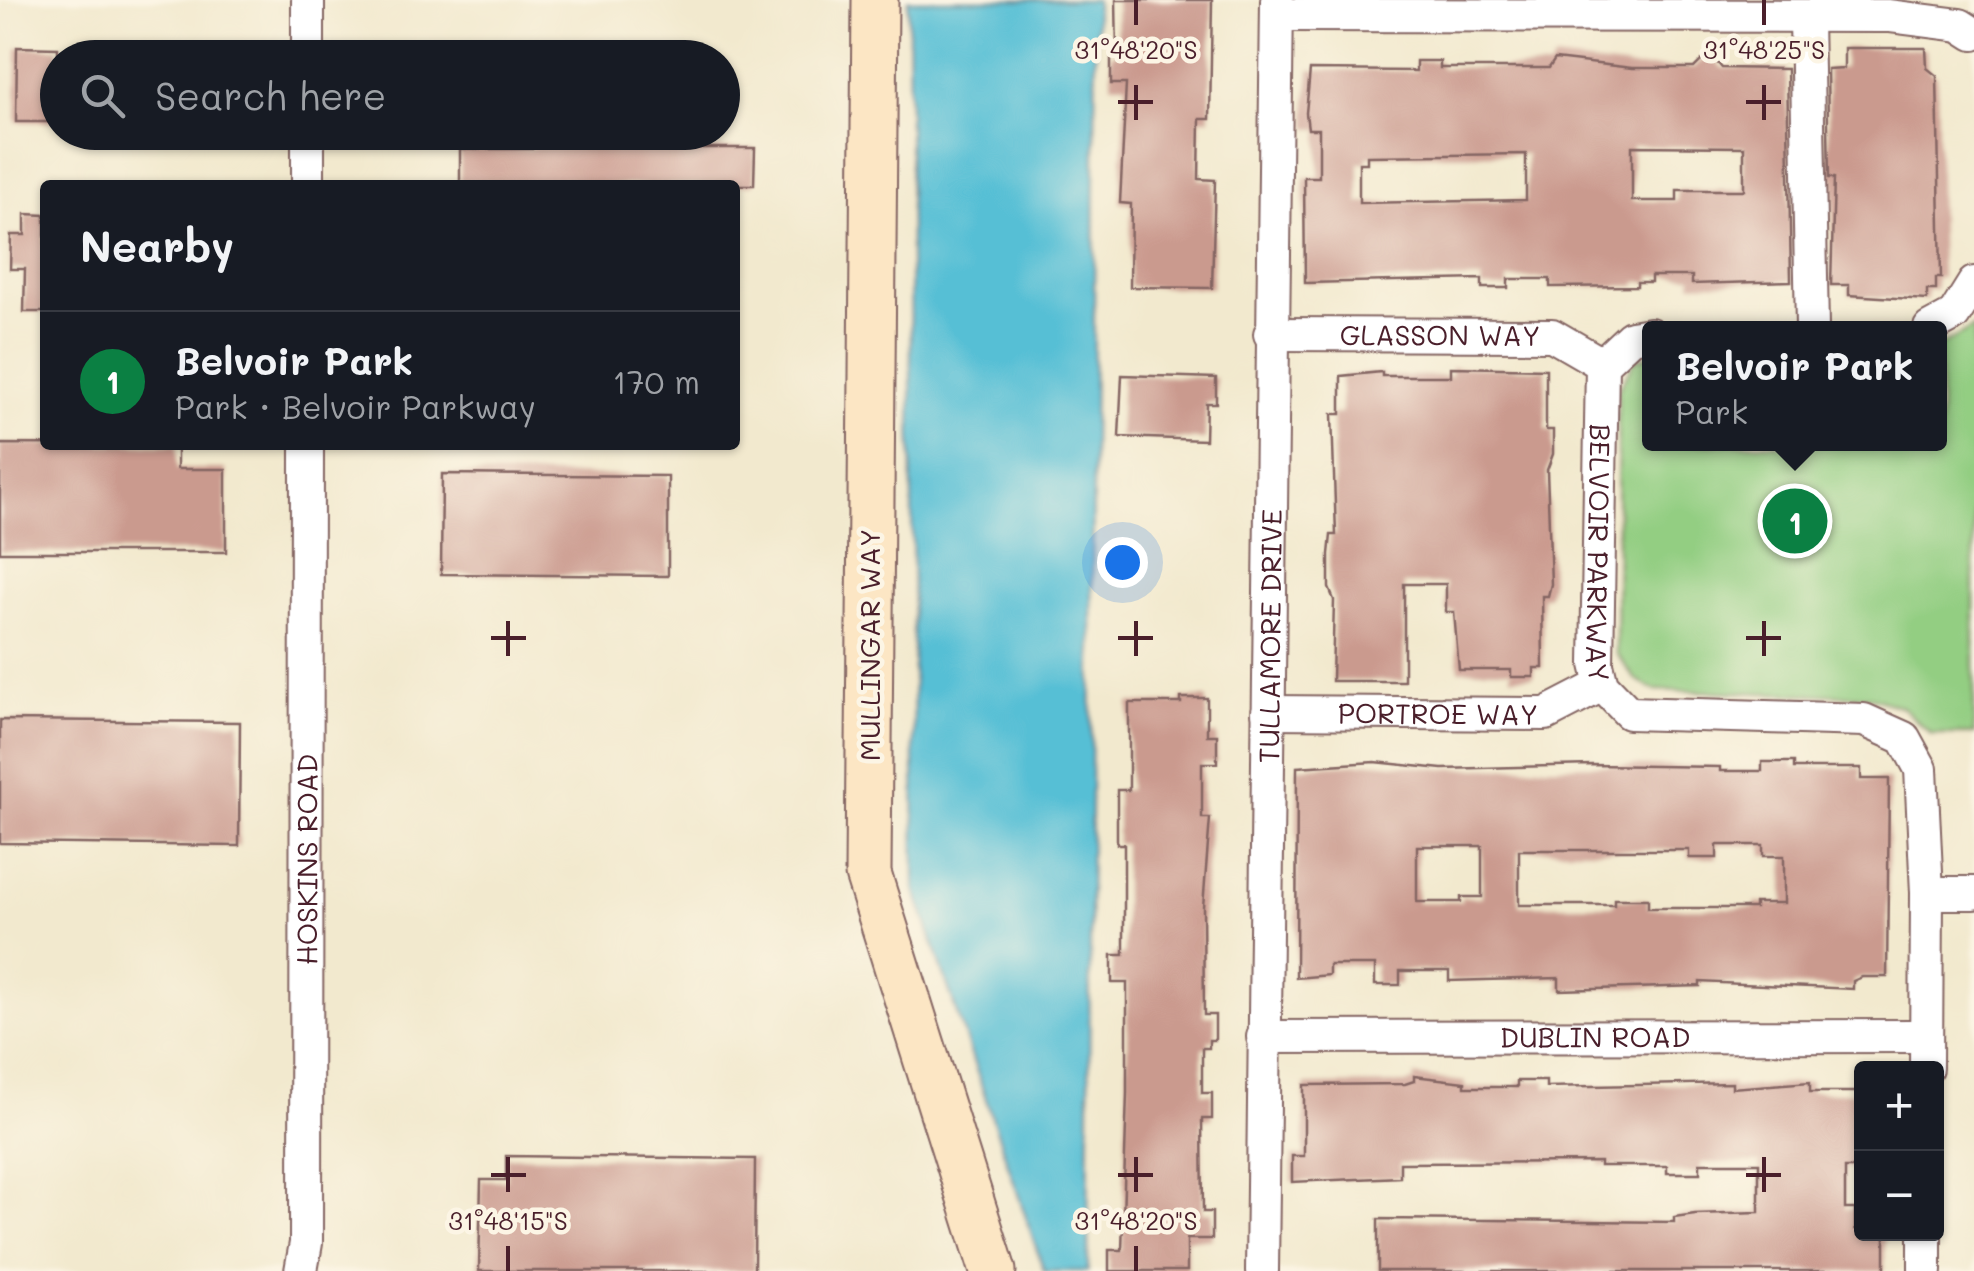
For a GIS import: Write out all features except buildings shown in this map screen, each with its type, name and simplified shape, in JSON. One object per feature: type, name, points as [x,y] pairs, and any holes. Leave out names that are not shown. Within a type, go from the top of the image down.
[{"type":"street","points":[[308,0],[308,40]]},
{"type":"street","name":"MULLINGAR WAY","points":[[875,0],[868,874],[993,1271]]},
{"type":"street","points":[[1277,8],[1806,18],[1889,8],[1960,25],[1974,34]]},
{"type":"street","name":"TULLAMORE DRIVE","points":[[1262,1271],[1270,334],[1277,8]]},
{"type":"street","points":[[1806,18],[1812,321]]},
{"type":"street","points":[[308,150],[308,180]]},
{"type":"street","points":[[1942,321],[1954,314],[1974,283]]},
{"type":"street","name":"GLASSON WAY","points":[[1270,334],[1552,336],[1602,364]]},
{"type":"street","points":[[1602,364],[1632,337],[1642,335]]},
{"type":"street","name":"BELVOIR PARKWAY","points":[[1602,364],[1596,664],[1602,685],[1629,713],[1846,718],[1892,730],[1914,749],[1921,769],[1927,893],[1926,1052]]},
{"type":"street","name":"HOSKINS ROAD","points":[[301,1271],[306,1242],[308,450]]},
{"type":"street","name":"PORTROE WAY","points":[[1268,712],[1546,714],[1602,685]]},
{"type":"street","points":[[1927,893],[1974,893]]},
{"type":"street","name":"DUBLIN ROAD","points":[[1264,1037],[1926,1052]]},
{"type":"street","points":[[1925,1241],[1925,1271]]},
{"type":"green space","points":[[1974,327],[1974,734],[1931,734],[1902,707],[1869,696],[1655,690],[1636,680],[1616,653],[1618,390],[1634,361],[1642,358],[1642,451],[1947,451],[1947,342]]},
{"type":"water","points":[[908,0],[1096,0],[1088,1271],[1044,1271],[915,889]]},
{"type":"place","name":"Belvoir Park","points":[[1795,521]]}]
